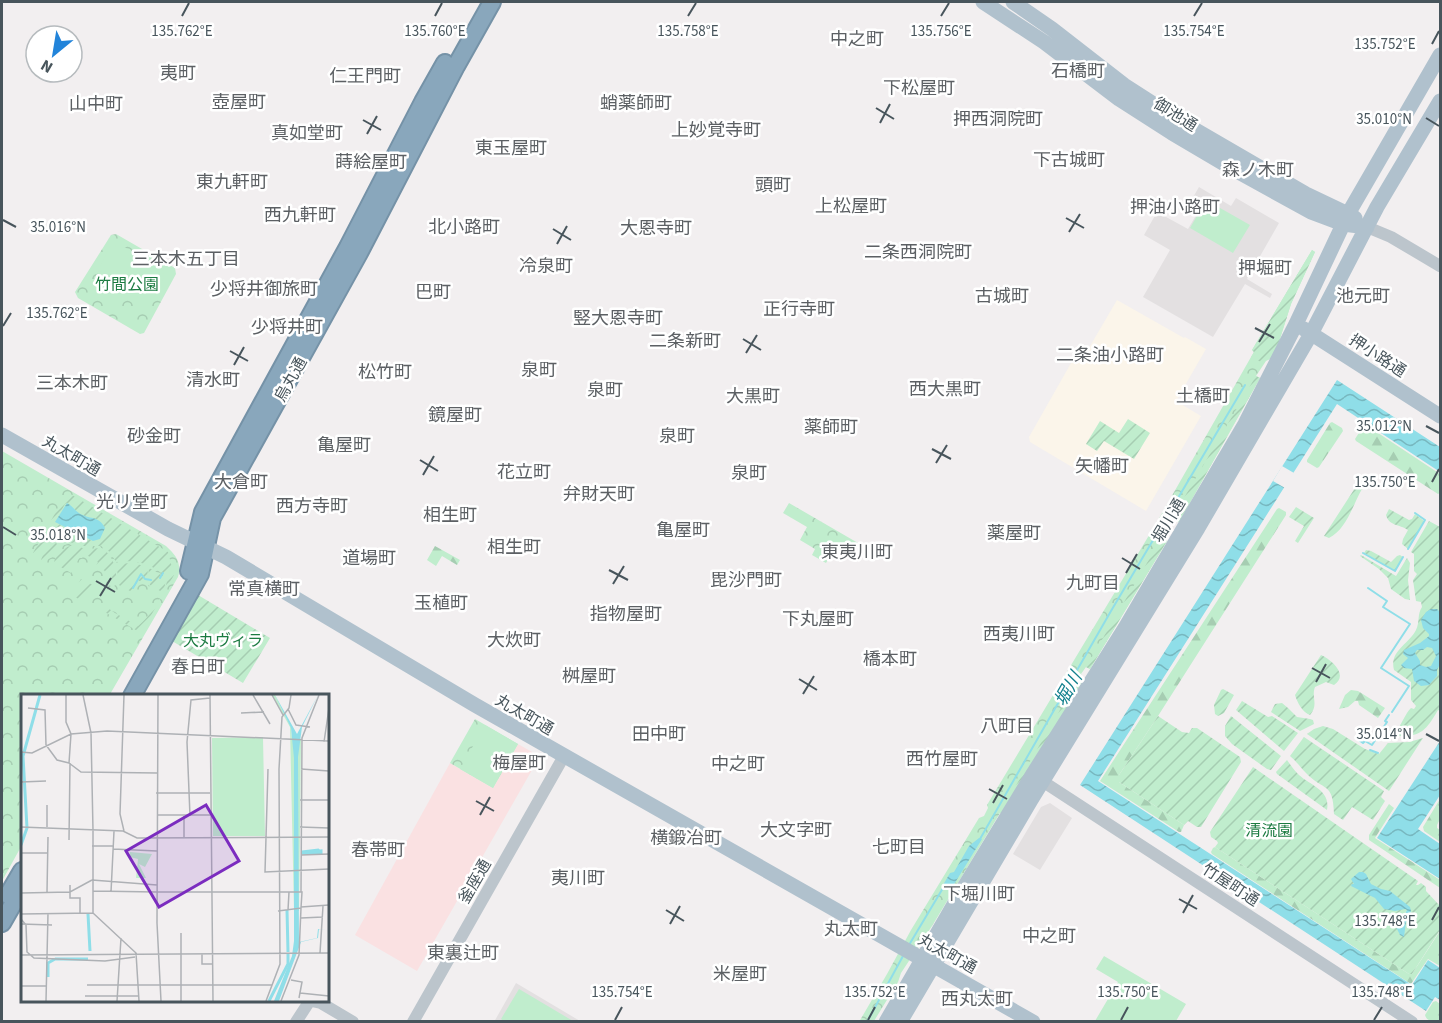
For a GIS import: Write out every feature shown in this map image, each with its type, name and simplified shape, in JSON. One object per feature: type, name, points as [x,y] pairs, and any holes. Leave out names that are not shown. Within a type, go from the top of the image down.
[{"type":"highway","name":"烏丸通","points":[[133,694],[200,574],[202,512],[348,247],[423,102],[480,2]]},
{"type":"highway","name":"烏丸通","points":[[122,694],[190,569],[212,518],[358,253],[492,2]]},
{"type":"highway","points":[[2,906],[21,873]]},
{"type":"highway","points":[[2,924],[21,890]]},
{"type":"main road","name":"御池通","points":[[983,2],[1044,42],[1119,99],[1172,133],[1311,212],[1345,219],[1367,227]]},
{"type":"main road","name":"御池通","points":[[1013,2],[1124,85],[1170,115],[1345,219]]},
{"type":"main road","name":"堀川通","points":[[1038,778],[1245,424],[1296,324],[1345,219],[1440,55]]},
{"type":"main road","name":"堀川通","points":[[886,1022],[917,957],[1038,778],[1190,541],[1311,334],[1380,202],[1440,101]]},
{"type":"main road","name":"押小路通","points":[[1296,324],[1440,416]]},
{"type":"main road","name":"丸太町通","points":[[2,435],[151,520],[226,557],[356,636],[564,756],[1033,1022]]},
{"type":"main road","name":"堀川通","points":[[900,1022],[917,957]]},
{"type":"street","name":"御池通","points":[[1367,227],[1391,237],[1440,266]]},
{"type":"street","name":"釜座通","points":[[413,1022],[564,756]]},
{"type":"street","name":"竹屋町通","points":[[1038,778],[1412,1022]]},
{"type":"street","points":[[296,1022],[307,1002]]},
{"type":"street","points":[[314,1002],[321,1003],[352,1022]]},
{"type":"shaded area","points":[[1199,187],[1231,206],[1236,198],[1279,223],[1247,279],[1272,294],[1270,298],[1245,284],[1213,337],[1143,297],[1170,250],[1144,235],[1157,212],[1188,229],[1202,205],[1192,199]]},
{"type":"shaded area","points":[[1117,300],[1206,349],[1176,401],[1201,416],[1146,511],[1030,442],[1029,437],[1079,349],[1086,353]]},
{"type":"shaded area","points":[[518,744],[532,752],[536,763],[417,971],[355,935],[450,763],[493,788]]},
{"type":"shaded area","points":[[1050,803],[1072,818],[1040,870],[1013,854],[1041,807]]},
{"type":"shaded area","points":[[516,983],[580,1021],[494,1022]]},
{"type":"green space","points":[[1206,200],[1250,225],[1233,253],[1190,228]]},
{"type":"green space","name":"竹間公園","points":[[116,234],[175,268],[176,274],[144,333],[140,334],[78,298],[75,292],[111,235]]},
{"type":"green space","points":[[121,245],[162,269],[164,278],[154,297],[144,300],[101,274],[100,266],[110,247]]},
{"type":"green space","points":[[1312,250],[1315,252],[1291,304],[1277,348],[1272,358],[1266,361],[1256,376],[1260,378],[1179,522],[1173,521],[1165,536],[1167,541],[1090,669],[1086,667],[1081,674],[1083,680],[1003,813],[1000,813],[901,973],[874,1021],[859,1022],[911,930],[979,818],[984,816],[987,805],[1157,522],[1254,352],[1252,350]]},
{"type":"green space","points":[[1312,250],[1315,252],[1291,304],[1272,358],[1261,362],[1251,357],[1254,352],[1252,350]]},
{"type":"green space","points":[[1256,376],[1260,378],[1179,522],[1171,520]]},
{"type":"green space","points":[[1128,419],[1150,433],[1134,459],[1104,441],[1097,451],[1086,444],[1100,421],[1119,433]]},
{"type":"green space","points":[[1332,422],[1343,431],[1317,468],[1307,460]]},
{"type":"green space","points":[[1364,425],[1440,474],[1440,493],[1438,494],[1356,441]]},
{"type":"green space","points":[[2,451],[166,546],[175,556],[179,568],[178,577],[110,694],[21,694],[21,847],[2,881]]},
{"type":"green space","points":[[1357,485],[1362,489],[1345,522],[1329,538],[1324,536]]},
{"type":"green space","points":[[67,492],[168,552],[174,575],[141,633],[103,611],[105,606],[138,626],[156,605],[166,586],[167,581],[158,570],[137,562],[116,562],[110,552],[101,546],[84,546],[75,542],[61,546],[52,534],[48,539],[55,540],[58,547],[55,555],[41,560],[44,552],[39,549],[34,557],[33,553]],"holes":[[[68,503],[78,513],[100,522],[104,531],[100,539],[93,541],[55,522],[65,504]]]},
{"type":"green space","points":[[789,503],[858,543],[849,558],[834,549],[826,563],[812,555],[815,549],[800,540],[807,527],[783,513]]},
{"type":"green space","points":[[1296,507],[1314,518],[1298,543],[1295,541],[1304,526],[1289,517]]},
{"type":"green space","points":[[1279,508],[1286,512],[1286,515],[1119,775],[1119,782],[1184,825],[1179,832],[1100,781]]},
{"type":"green space","points":[[1389,509],[1409,520],[1415,514],[1424,521],[1408,549],[1402,544],[1408,530],[1387,519]]},
{"type":"green space","points":[[1429,521],[1440,527],[1440,711],[1438,710],[1421,732],[1394,736],[1392,734],[1400,726],[1409,710],[1416,706],[1411,700],[1411,682],[1394,670],[1393,663],[1397,653],[1417,627],[1422,607],[1421,602],[1416,601],[1413,580],[1417,574],[1414,571],[1414,554],[1411,552]]},
{"type":"green space","points":[[1164,534],[1167,541],[1090,669],[1086,667]]},
{"type":"green space","points":[[75,545],[85,549],[102,548],[110,556],[115,566],[114,588],[101,580],[105,571],[96,566],[98,562],[85,554],[79,558],[71,573],[54,563],[61,551]]},
{"type":"green space","points":[[435,546],[460,560],[457,565],[442,556],[436,566],[427,560]]},
{"type":"green space","points":[[1366,550],[1391,562],[1397,556],[1403,557],[1395,571],[1364,553]]},
{"type":"green space","points":[[1361,555],[1396,576],[1407,558],[1410,563],[1408,580],[1410,600],[1391,589],[1388,578]]},
{"type":"green space","points":[[133,563],[148,567],[147,581],[150,587],[138,580],[132,592],[117,584],[116,564]]},
{"type":"green space","points":[[149,568],[165,579],[162,592],[150,585]]},
{"type":"green space","points":[[81,579],[95,586],[85,603],[72,595]]},
{"type":"green space","name":"大丸ヴィラ","points":[[198,595],[270,638],[243,683],[172,641]]},
{"type":"green space","points":[[1321,655],[1334,664],[1340,677],[1334,685],[1326,682],[1315,687],[1314,708],[1310,715],[1301,707],[1295,695]]},
{"type":"green space","points":[[1081,674],[1083,680],[1003,813],[1000,813]]},
{"type":"green space","points":[[1223,689],[1234,695],[1224,713],[1218,716],[1215,714],[1214,705]]},
{"type":"green space","points":[[1351,690],[1358,691],[1385,708],[1378,718],[1359,705],[1358,701],[1339,709],[1345,695]]},
{"type":"green space","points":[[1242,701],[1268,717],[1272,716],[1298,733],[1284,751],[1236,710]]},
{"type":"green space","points":[[1282,703],[1297,717],[1313,720],[1314,724],[1300,731],[1271,712],[1275,704]]},
{"type":"green space","points":[[1158,716],[1182,732],[1189,733],[1192,728],[1197,728],[1240,757],[1241,762],[1201,827],[1188,821],[1184,825],[1119,782],[1119,775]]},
{"type":"green space","points":[[1231,716],[1281,756],[1271,770],[1232,744],[1225,736],[1225,726]]},
{"type":"green space","points":[[475,719],[518,744],[493,788],[450,763]]},
{"type":"green space","points":[[485,725],[518,744],[493,788],[460,769]]},
{"type":"green space","points":[[1323,726],[1379,754],[1388,743],[1409,742],[1423,738],[1389,791],[1307,734]]},
{"type":"green space","points":[[1304,737],[1384,791],[1381,797],[1385,801],[1373,820],[1352,807],[1343,820],[1334,814],[1332,796],[1326,788],[1312,779],[1290,756]]},
{"type":"green space","points":[[1287,760],[1297,773],[1318,788],[1326,797],[1327,810],[1277,774],[1276,772]]},
{"type":"green space","name":"清流園","points":[[1253,767],[1418,881],[1416,885],[1421,883],[1426,887],[1426,891],[1440,906],[1440,930],[1412,974],[1215,847],[1218,843],[1211,837],[1210,832]]},
{"type":"green space","points":[[1440,799],[1440,819],[1437,828],[1440,830],[1440,842],[1424,831],[1423,827]]},
{"type":"green space","points":[[1389,804],[1394,808],[1375,838],[1440,880],[1440,888],[1369,840],[1369,835]]},
{"type":"green space","points":[[1215,847],[1409,974],[1412,974],[1440,931],[1440,966],[1428,959],[1411,984],[1212,854]]},
{"type":"green space","points":[[1104,956],[1186,1004],[1176,1021],[1095,1021],[1118,982],[1096,969]]},
{"type":"green space","points":[[519,989],[573,1021],[505,1022],[501,1019]]},
{"type":"green space","points":[[1436,1001],[1440,1004],[1440,1021],[1431,1021],[1425,1015]]},
{"type":"water","points":[[1337,380],[1440,447],[1440,472],[1337,404],[1098,781],[1412,985],[1428,960],[1440,968],[1440,1000],[1435,997],[1426,1011],[1080,785]]},
{"type":"water","points":[[67,503],[79,513],[97,519],[103,524],[105,528],[100,539],[93,541],[55,522]]},
{"type":"water","points":[[1437,609],[1440,612],[1440,664],[1437,676],[1429,685],[1421,686],[1414,681],[1412,669],[1401,665],[1408,658],[1403,654],[1404,650],[1429,636],[1421,620],[1426,612]],"holes":[[[1432,648],[1436,656],[1431,666],[1420,665],[1415,653],[1417,650]]]},
{"type":"water","points":[[1440,741],[1440,795],[1418,829],[1440,844],[1440,879],[1377,838]]},
{"type":"water","points":[[979,838],[982,839],[953,886],[943,885],[950,873],[954,872],[969,846]]},
{"type":"water","points":[[1359,872],[1366,874],[1371,884],[1390,891],[1410,907],[1404,937],[1400,935],[1396,927],[1407,910],[1384,909],[1375,898],[1351,886],[1354,884],[1351,879]]},
{"type":"pier","points":[[1282,466],[1294,473],[1285,488],[1273,481]]},
{"type":"waterway","name":"堀川","points":[[980,839],[1245,385]]},
{"type":"waterway","points":[[1408,549],[1425,520],[1415,513]]},
{"type":"waterway","points":[[1363,553],[1395,571],[1403,557]]},
{"type":"waterway","points":[[160,578],[163,573]]},
{"type":"waterway","points":[[133,588],[141,574],[145,579],[151,580]]},
{"type":"waterway","points":[[1368,588],[1387,601],[1383,607],[1410,624],[1381,668],[1409,686],[1392,712]]},
{"type":"waterway","points":[[1356,738],[1372,745],[1389,715]]},
{"type":"waterway","points":[[1370,750],[1378,753]]},
{"type":"waterway","name":"堀川","points":[[909,945],[946,883]]},
{"type":"waterway","name":"堀川","points":[[867,1022],[903,956]]},
{"type":"district","name":"中之町","points":[[857,39]]},
{"type":"district","name":"石橋町","points":[[1078,71]]},
{"type":"district","name":"夷町","points":[[178,73]]},
{"type":"district","name":"仁王門町","points":[[365,76]]},
{"type":"district","name":"下松屋町","points":[[919,88]]},
{"type":"district","name":"壺屋町","points":[[239,102]]},
{"type":"district","name":"蛸薬師町","points":[[636,103]]},
{"type":"district","name":"山中町","points":[[96,104]]},
{"type":"district","name":"押西洞院町","points":[[998,119]]},
{"type":"district","name":"上妙覚寺町","points":[[716,130]]},
{"type":"district","name":"真如堂町","points":[[307,133]]},
{"type":"district","name":"東玉屋町","points":[[511,148]]},
{"type":"district","name":"下古城町","points":[[1069,160]]},
{"type":"district","name":"蒔絵屋町","points":[[371,162]]},
{"type":"district","name":"森ノ木町","points":[[1258,170]]},
{"type":"district","name":"東九軒町","points":[[232,182]]},
{"type":"district","name":"頭町","points":[[773,185]]},
{"type":"district","name":"上松屋町","points":[[851,206]]},
{"type":"district","name":"押油小路町","points":[[1175,207]]},
{"type":"district","name":"西九軒町","points":[[300,215]]},
{"type":"district","name":"北小路町","points":[[464,227]]},
{"type":"district","name":"大恩寺町","points":[[656,228]]},
{"type":"district","name":"二条西洞院町","points":[[918,252]]},
{"type":"district","name":"三本木五丁目","points":[[186,259]]},
{"type":"district","name":"冷泉町","points":[[546,266]]},
{"type":"district","name":"押堀町","points":[[1265,268]]},
{"type":"district","name":"少将井御旅町","points":[[264,289]]},
{"type":"district","name":"巴町","points":[[433,292]]},
{"type":"district","name":"古城町","points":[[1002,296]]},
{"type":"district","name":"池元町","points":[[1363,296]]},
{"type":"district","name":"正行寺町","points":[[799,309]]},
{"type":"district","name":"竪大恩寺町","points":[[618,318]]},
{"type":"district","name":"少将井町","points":[[287,327]]},
{"type":"district","name":"二条新町","points":[[685,341]]},
{"type":"district","name":"二条油小路町","points":[[1110,355]]},
{"type":"district","name":"泉町","points":[[539,370]]},
{"type":"district","name":"松竹町","points":[[385,372]]},
{"type":"district","name":"清水町","points":[[213,380]]},
{"type":"district","name":"三本木町","points":[[72,383]]},
{"type":"district","name":"西大黒町","points":[[945,389]]},
{"type":"district","name":"泉町","points":[[605,390]]},
{"type":"district","name":"大黒町","points":[[753,396]]},
{"type":"district","name":"土橋町","points":[[1203,396]]},
{"type":"district","name":"鏡屋町","points":[[455,415]]},
{"type":"district","name":"薬師町","points":[[831,427]]},
{"type":"district","name":"砂金町","points":[[154,436]]},
{"type":"district","name":"泉町","points":[[677,436]]},
{"type":"district","name":"亀屋町","points":[[344,445]]},
{"type":"district","name":"矢幡町","points":[[1102,466]]},
{"type":"district","name":"花立町","points":[[524,472]]},
{"type":"district","name":"泉町","points":[[749,473]]},
{"type":"district","name":"大倉町","points":[[241,482]]},
{"type":"district","name":"弁財天町","points":[[599,494]]},
{"type":"district","name":"光リ堂町","points":[[132,502]]},
{"type":"district","name":"西方寺町","points":[[312,506]]},
{"type":"district","name":"相生町","points":[[450,515]]},
{"type":"district","name":"亀屋町","points":[[683,530]]},
{"type":"district","name":"薬屋町","points":[[1014,533]]},
{"type":"district","name":"相生町","points":[[514,547]]},
{"type":"district","name":"東夷川町","points":[[857,552]]},
{"type":"district","name":"道場町","points":[[369,558]]},
{"type":"district","name":"毘沙門町","points":[[746,580]]},
{"type":"district","name":"九町目","points":[[1093,583]]},
{"type":"district","name":"常真横町","points":[[264,589]]},
{"type":"district","name":"玉植町","points":[[441,603]]},
{"type":"district","name":"指物屋町","points":[[626,614]]},
{"type":"district","name":"下丸屋町","points":[[818,619]]},
{"type":"district","name":"西夷川町","points":[[1019,634]]},
{"type":"district","name":"大炊町","points":[[514,640]]},
{"type":"district","name":"橋本町","points":[[890,659]]},
{"type":"district","name":"春日町","points":[[198,667]]},
{"type":"district","name":"桝屋町","points":[[589,676]]},
{"type":"district","name":"八町目","points":[[1007,726]]},
{"type":"district","name":"田中町","points":[[659,734]]},
{"type":"district","name":"西竹屋町","points":[[942,759]]},
{"type":"district","name":"梅屋町","points":[[519,763]]},
{"type":"district","name":"中之町","points":[[738,764]]},
{"type":"district","name":"大文字町","points":[[796,830]]},
{"type":"district","name":"横鍛冶町","points":[[686,838]]},
{"type":"district","name":"七町目","points":[[899,847]]},
{"type":"district","name":"春帯町","points":[[378,850]]},
{"type":"district","name":"夷川町","points":[[578,878]]},
{"type":"district","name":"下堀川町","points":[[979,894]]},
{"type":"district","name":"丸太町","points":[[851,929]]},
{"type":"district","name":"中之町","points":[[1049,936]]},
{"type":"district","name":"東裏辻町","points":[[463,953]]},
{"type":"district","name":"米屋町","points":[[740,974]]},
{"type":"district","name":"西丸太町","points":[[977,999]]}]
